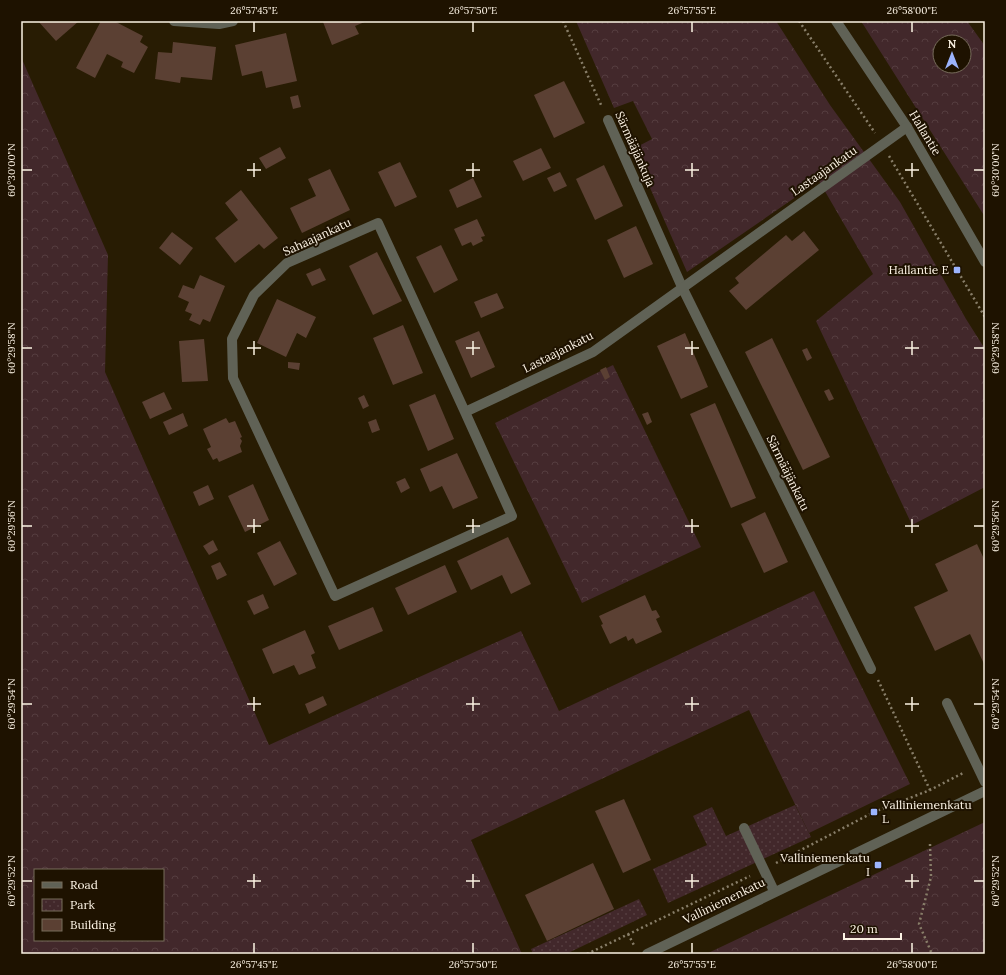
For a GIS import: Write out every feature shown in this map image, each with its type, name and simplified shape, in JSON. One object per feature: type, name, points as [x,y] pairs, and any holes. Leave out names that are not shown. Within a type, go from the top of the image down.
[{"type":"street","points":[[174,21],[219,24],[233,21]]},
{"type":"street","name":"Hallantie","points":[[836,21],[907,127],[985,262]]},
{"type":"street","name":"Särmääjänkuja","points":[[608,120],[682,287]]},
{"type":"street","name":"Lastaajankatu","points":[[466,412],[593,352],[907,127]]},
{"type":"street","name":"Sahaajankatu","points":[[378,223],[466,412],[512,516],[335,596],[233,378],[232,339],[254,295],[287,263],[378,223]]},
{"type":"street","name":"Särmääjänkatu","points":[[682,287],[871,669]]},
{"type":"street","points":[[947,703],[985,782]]},
{"type":"street","name":"Valliniemenkatu","points":[[647,954],[774,891],[985,791]]},
{"type":"street","points":[[744,828],[774,891]]},
{"type":"path","name":"Särmääjänkuja","points":[[563,21],[608,120]]},
{"type":"path","points":[[799,21],[882,145],[985,316]]},
{"type":"path","points":[[871,669],[880,684],[930,790]]},
{"type":"path","points":[[587,954],[764,869],[874,812],[930,790],[977,766]]},
{"type":"path","points":[[930,844],[930,877],[919,924],[932,954]]},
{"type":"path","points":[[628,934],[636,948]]},
{"type":"green space","points":[[576,21],[776,21],[830,105],[900,202],[966,319],[985,349],[985,487],[912,525],[816,321],[873,274],[819,181],[687,272],[633,149],[652,139],[633,101],[614,108]]},
{"type":"green space","points":[[861,21],[967,21],[985,46],[985,217]]},
{"type":"green space","points":[[21,57],[108,255],[105,372],[269,745],[521,631],[559,711],[814,591],[910,784],[809,833],[749,710],[471,840],[522,954],[21,954]]},
{"type":"green space","points":[[613,365],[701,547],[582,603],[495,423]]},
{"type":"green space","points":[[795,805],[811,837],[668,903],[653,869],[707,845],[693,816],[712,807],[726,836]]},
{"type":"green space","points":[[985,822],[985,954],[706,954]]},
{"type":"green space","points":[[639,899],[647,915],[566,954],[533,954],[531,949]]},
{"type":"building","points":[[38,21],[79,21],[56,41]]},
{"type":"building","points":[[101,21],[114,21],[143,36],[140,42],[148,47],[134,73],[121,67],[123,62],[107,54],[95,78],[76,68]]},
{"type":"building","points":[[367,21],[355,26],[359,34],[332,45],[323,22]]},
{"type":"building","points":[[286,33],[297,81],[266,88],[262,71],[242,76],[235,45]]},
{"type":"building","points":[[173,42],[216,47],[212,80],[181,77],[180,83],[155,79],[158,52],[172,53]]},
{"type":"building","points":[[564,81],[585,123],[554,138],[534,95]]},
{"type":"building","points":[[298,95],[301,107],[293,109],[290,97]]},
{"type":"building","points":[[280,147],[286,158],[266,169],[259,158]]},
{"type":"building","points":[[541,148],[551,168],[523,181],[513,161]]},
{"type":"building","points":[[400,162],[417,197],[395,207],[378,172]]},
{"type":"building","points":[[604,165],[623,206],[595,220],[576,179]]},
{"type":"building","points":[[330,169],[350,210],[302,233],[290,208],[316,196],[308,179]]},
{"type":"building","points":[[560,172],[567,186],[554,192],[547,178]]},
{"type":"building","points":[[473,178],[482,197],[457,208],[449,190]]},
{"type":"building","points":[[241,190],[278,238],[264,249],[259,244],[235,263],[215,238],[238,220],[225,203]]},
{"type":"building","points":[[477,219],[485,236],[481,237],[483,241],[473,246],[471,242],[462,246],[454,229]]},
{"type":"building","points":[[636,226],[653,264],[624,278],[607,240]]},
{"type":"building","points":[[804,231],[819,250],[746,310],[729,291],[739,283],[735,278],[786,235],[792,241]]},
{"type":"building","points":[[172,232],[193,248],[180,265],[159,248]]},
{"type":"building","points":[[441,245],[458,280],[434,293],[416,257]]},
{"type":"building","points":[[377,252],[402,301],[373,315],[349,266]]},
{"type":"building","points":[[320,268],[326,280],[312,286],[306,274]]},
{"type":"building","points":[[200,275],[225,286],[210,322],[203,319],[200,325],[189,320],[192,314],[185,311],[189,302],[178,297],[183,285],[194,289]]},
{"type":"building","points":[[497,293],[504,308],[481,318],[474,302]]},
{"type":"building","points":[[277,299],[316,317],[306,338],[297,333],[286,357],[257,343]]},
{"type":"building","points":[[403,325],[423,373],[393,385],[373,338]]},
{"type":"building","points":[[479,331],[495,367],[471,378],[455,341]]},
{"type":"building","points":[[685,333],[708,387],[681,399],[657,346]]},
{"type":"building","points":[[772,338],[830,457],[803,470],[745,352]]},
{"type":"building","points":[[204,339],[208,381],[182,382],[179,341]]},
{"type":"building","points":[[807,348],[812,358],[807,361],[802,350]]},
{"type":"building","points":[[288,362],[300,363],[299,370],[288,368]]},
{"type":"building","points":[[606,367],[610,377],[605,380],[600,370]]},
{"type":"building","points":[[829,389],[834,399],[829,401],[824,391]]},
{"type":"building","points":[[164,392],[172,409],[150,419],[142,402]]},
{"type":"building","points":[[435,394],[454,439],[428,451],[409,405]]},
{"type":"building","points":[[364,395],[369,406],[363,409],[358,398]]},
{"type":"building","points":[[715,403],[756,498],[731,508],[690,414]]},
{"type":"building","points":[[648,412],[652,422],[647,425],[642,414]]},
{"type":"building","points":[[183,413],[188,426],[169,435],[163,422]]},
{"type":"building","points":[[226,418],[229,423],[235,421],[242,437],[240,438],[242,441],[240,446],[242,452],[219,462],[217,458],[213,460],[207,449],[211,447],[203,429]]},
{"type":"building","points":[[376,419],[380,430],[372,433],[368,422]]},
{"type":"building","points":[[457,453],[478,498],[453,509],[442,486],[430,492],[420,469]]},
{"type":"building","points":[[405,478],[410,488],[401,493],[396,482]]},
{"type":"building","points":[[253,484],[269,520],[245,532],[228,496]]},
{"type":"building","points":[[208,485],[214,499],[199,506],[193,492]]},
{"type":"building","points":[[765,512],[788,562],[764,573],[741,524]]},
{"type":"building","points":[[508,537],[531,584],[511,594],[502,575],[471,590],[457,561]]},
{"type":"building","points":[[213,540],[218,550],[209,555],[203,546]]},
{"type":"building","points":[[280,541],[297,574],[274,586],[257,553]]},
{"type":"building","points":[[977,544],[985,561],[985,666],[970,634],[935,651],[914,607],[948,591],[935,564]]},
{"type":"building","points":[[220,562],[227,575],[217,580],[211,566]]},
{"type":"building","points":[[445,565],[457,592],[408,615],[395,588]]},
{"type":"building","points":[[263,594],[269,608],[254,615],[247,601]]},
{"type":"building","points":[[645,595],[652,611],[656,610],[660,617],[656,619],[662,632],[636,644],[633,638],[628,641],[626,636],[610,644],[601,625],[603,624],[599,616]]},
{"type":"building","points":[[373,607],[383,631],[339,650],[328,626]]},
{"type":"building","points":[[305,630],[315,653],[311,655],[316,668],[299,675],[294,665],[273,674],[262,649]]},
{"type":"building","points":[[323,696],[327,705],[309,714],[305,704]]},
{"type":"building","points":[[624,799],[651,860],[623,873],[595,811]]},
{"type":"building","points":[[593,863],[614,909],[547,941],[525,895]]},
{"type":"place","name":"Hallantie E","points":[[957,270]]},
{"type":"place","name":"Valliniemenkatu L","points":[[874,812]]},
{"type":"place","name":"Valliniemenkatu I","points":[[878,865]]}]
